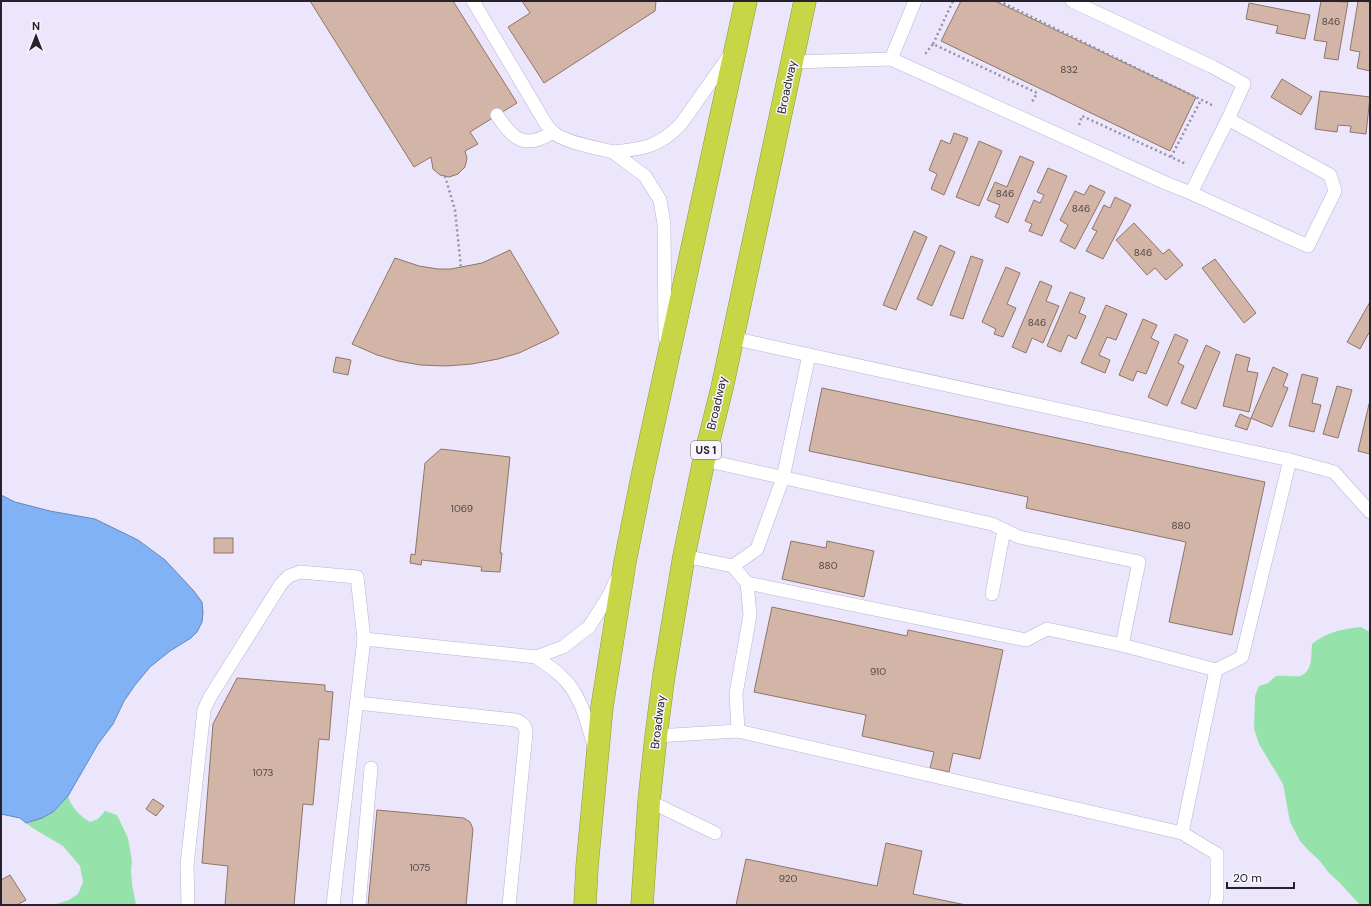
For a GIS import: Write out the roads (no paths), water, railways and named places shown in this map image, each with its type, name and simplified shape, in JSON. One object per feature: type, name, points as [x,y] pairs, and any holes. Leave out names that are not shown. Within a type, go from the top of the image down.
[{"type":"highway","points":[[585,905],[597,756],[607,670],[625,562],[642,477],[746,1]]},
{"type":"highway","name":"Broadway","points":[[642,905],[649,801],[656,736],[664,675],[684,556],[793,62],[805,1]]},
{"type":"lane","points":[[473,1],[543,119],[553,132],[561,137],[577,143],[613,152],[648,147],[672,133],[681,124],[736,47]]},
{"type":"lane","points":[[891,59],[915,1]]},
{"type":"lane","points":[[1072,1],[1213,67],[1244,84],[1224,114],[1191,193]]},
{"type":"lane","points":[[793,62],[891,59],[1308,246],[1335,191],[1330,175],[1224,114]]},
{"type":"lane","points":[[497,115],[508,132],[521,140],[536,140],[553,132]]},
{"type":"lane","points":[[613,152],[645,176],[656,191],[662,207],[664,224],[666,371]]},
{"type":"lane","points":[[732,338],[1290,460],[1334,472],[1370,512]]},
{"type":"lane","points":[[733,566],[757,549],[783,478],[809,355]]},
{"type":"lane","points":[[704,460],[992,524],[1018,537],[1138,562],[1122,645]]},
{"type":"lane","points":[[747,583],[1026,640],[1047,629],[1122,645],[1216,670],[1242,657],[1290,460]]},
{"type":"lane","points":[[992,594],[1004,530]]},
{"type":"lane","points":[[684,556],[733,566],[747,583],[750,615],[736,694],[738,732]]},
{"type":"lane","points":[[364,640],[536,657],[564,647],[589,627],[608,597],[625,562]]},
{"type":"lane","points":[[188,905],[187,865],[204,710],[210,697],[281,584],[289,576],[300,572],[357,577],[364,640],[333,905]]},
{"type":"lane","points":[[536,657],[562,676],[578,699],[597,756]]},
{"type":"lane","points":[[1182,833],[1216,670]]},
{"type":"lane","points":[[357,703],[520,721],[525,726],[526,731],[509,905]]},
{"type":"lane","points":[[656,736],[738,732],[1182,833],[1217,854],[1217,897],[1215,905]]},
{"type":"lane","points":[[359,905],[371,768]]},
{"type":"lane","points":[[649,801],[715,833]]},
{"type":"water","points":[[1,495],[15,502],[50,511],[95,519],[138,540],[165,560],[193,590],[202,602],[203,613],[202,622],[197,632],[191,638],[170,651],[150,667],[135,685],[124,701],[113,724],[98,744],[68,796],[53,812],[42,818],[26,823],[20,818],[1,814]]}]
